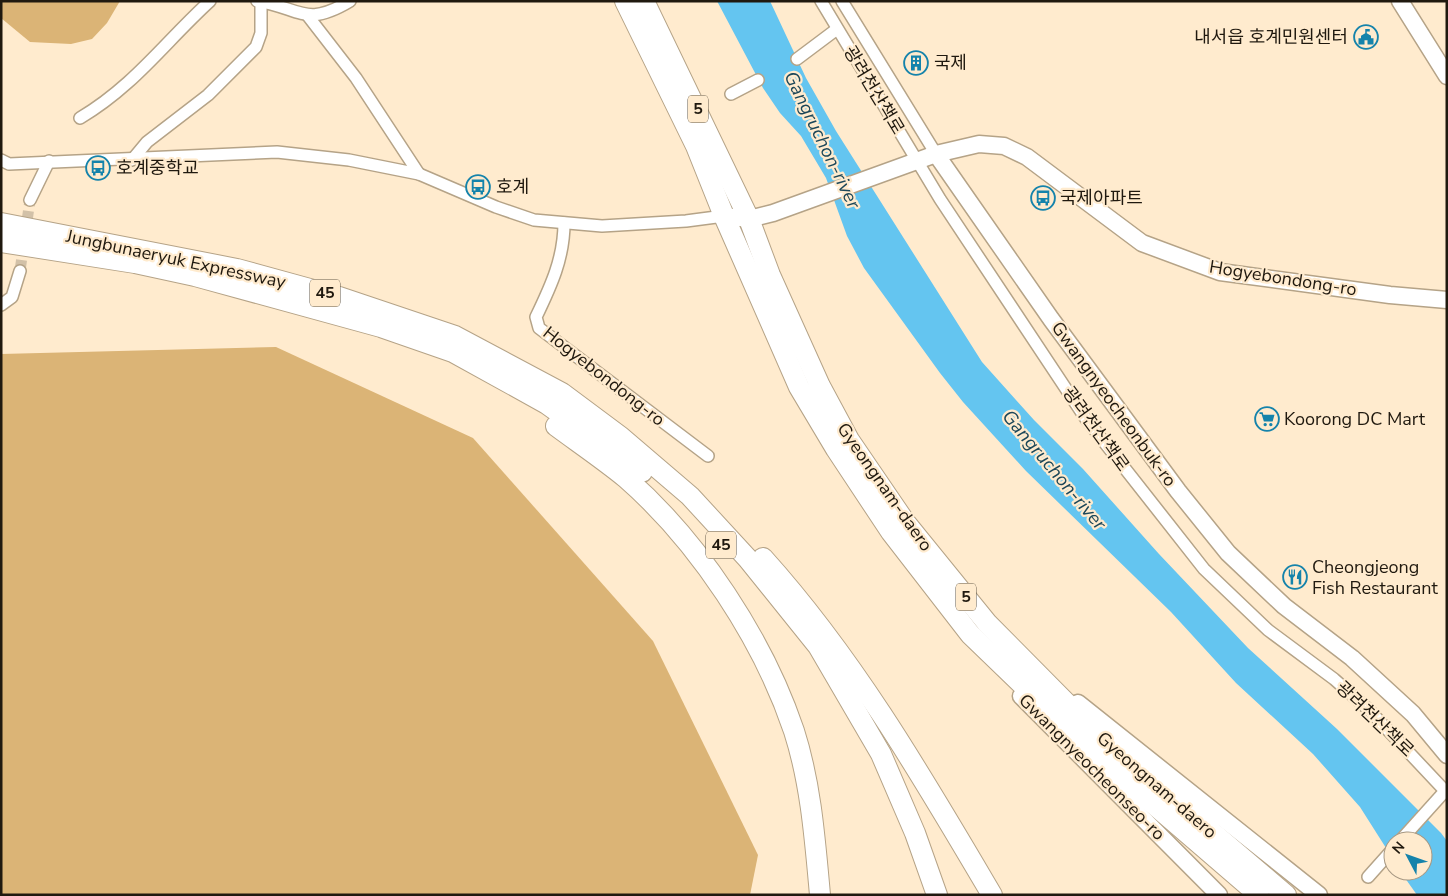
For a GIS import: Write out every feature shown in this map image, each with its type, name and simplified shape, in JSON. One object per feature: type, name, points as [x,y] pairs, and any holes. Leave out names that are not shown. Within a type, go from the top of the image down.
[{"type":"highway","name":"Gyeongnam-daero","points":[[624,1],[696,146],[724,216],[799,387],[836,449],[892,532],[970,634],[1086,746],[1259,895]]},
{"type":"highway","name":"Gyeongnam-daero","points":[[644,1],[749,219],[770,275],[820,386],[850,440],[905,522],[987,623],[1097,734],[1286,895]]},
{"type":"highway","name":"Jungbunaeryuk Expressway","points":[[1,223],[237,269],[339,297],[455,336],[562,392],[621,437],[690,496],[748,559],[818,646],[881,754],[915,833],[937,895]]},
{"type":"highway","name":"Jungbunaeryuk Expressway","points":[[1,242],[127,262],[195,276],[380,327],[453,352],[547,404],[629,461],[686,509],[742,568],[807,652],[855,728],[894,806],[925,895]]},
{"type":"highway","points":[[380,327],[458,364],[550,422],[626,478],[660,512],[687,544],[739,613],[769,668],[794,731],[814,821],[820,895]]},
{"type":"highway","points":[[621,437],[696,489],[749,542],[796,594],[874,704],[931,792],[992,895]]},
{"type":"street","points":[[80,118],[106,102],[130,82],[184,25],[210,1]]},
{"type":"street","points":[[257,1],[308,16],[331,13],[350,1]]},
{"type":"street","name":"광려천산책로","points":[[821,1],[917,162],[1086,419],[1204,569],[1268,630],[1334,679],[1369,710],[1446,792]]},
{"type":"street","name":"Gwangnyeocheonbuk-ro","points":[[842,1],[936,154],[1052,319],[1172,484],[1228,553],[1284,606],[1352,658],[1413,714],[1447,755]]},
{"type":"street","points":[[1400,1],[1447,76]]},
{"type":"street","points":[[132,160],[162,129],[208,95],[256,47],[262,33],[261,2]]},
{"type":"street","points":[[308,16],[356,78],[419,174]]},
{"type":"street","points":[[797,59],[837,29]]},
{"type":"street","points":[[731,94],[758,80]]},
{"type":"street","name":"Hogyebondong-ro","points":[[749,219],[773,213],[936,154],[979,144],[1004,146],[1027,157],[1142,243],[1220,272],[1390,296],[1447,300]]},
{"type":"street","points":[[1,160],[9,164],[49,161],[132,160],[165,156],[277,152],[349,160],[419,174],[496,207],[534,220],[602,226],[686,221],[724,216],[749,219]]},
{"type":"street","points":[[30,200],[49,161]]},
{"type":"street","name":"Hogyebondong-ro","points":[[564,223],[564,244],[557,273],[536,317],[539,328],[708,456]]},
{"type":"street","points":[[1,305],[12,297],[20,271]]},
{"type":"street","name":"Gwangnyeocheonseo-ro","points":[[987,623],[1091,714],[1319,895]]},
{"type":"street","name":"Gwangnyeocheonseo-ro","points":[[970,634],[1025,701],[1219,895]]},
{"type":"street","points":[[1409,831],[1446,792]]},
{"type":"street","points":[[1368,877],[1383,860]]},
{"type":"shaded area","points":[[1,1],[120,1],[107,23],[92,39],[71,44],[30,42],[1,18]]},
{"type":"shaded area","points":[[276,347],[473,438],[653,641],[758,855],[750,895],[1,895],[1,354]]},
{"type":"water","name":"Gangruchon-river","points":[[717,1],[770,1],[806,78],[836,131],[982,362],[1248,648],[1337,729],[1441,833],[1447,841],[1447,895],[1417,895],[1407,881],[1433,881],[1433,831],[1383,831],[1383,843],[1360,807],[1313,754],[1236,683],[1171,612],[1026,471],[963,402],[864,268],[847,236],[826,178],[801,136],[780,113],[763,88]]},
{"type":"tunnel","points":[[20,271],[30,200]]},
{"type":"place","name":"내서읍 호계민원센터","points":[[1366,37]]},
{"type":"place","name":"국제","points":[[916,63]]},
{"type":"place","name":"호계중학교","points":[[98,168]]},
{"type":"place","name":"호계","points":[[478,187]]},
{"type":"place","name":"국제아파트","points":[[1043,198]]},
{"type":"place","name":"Koorong DC Mart","points":[[1267,419]]},
{"type":"place","name":"Cheongjeong Fish Restaurant","points":[[1295,577]]}]
